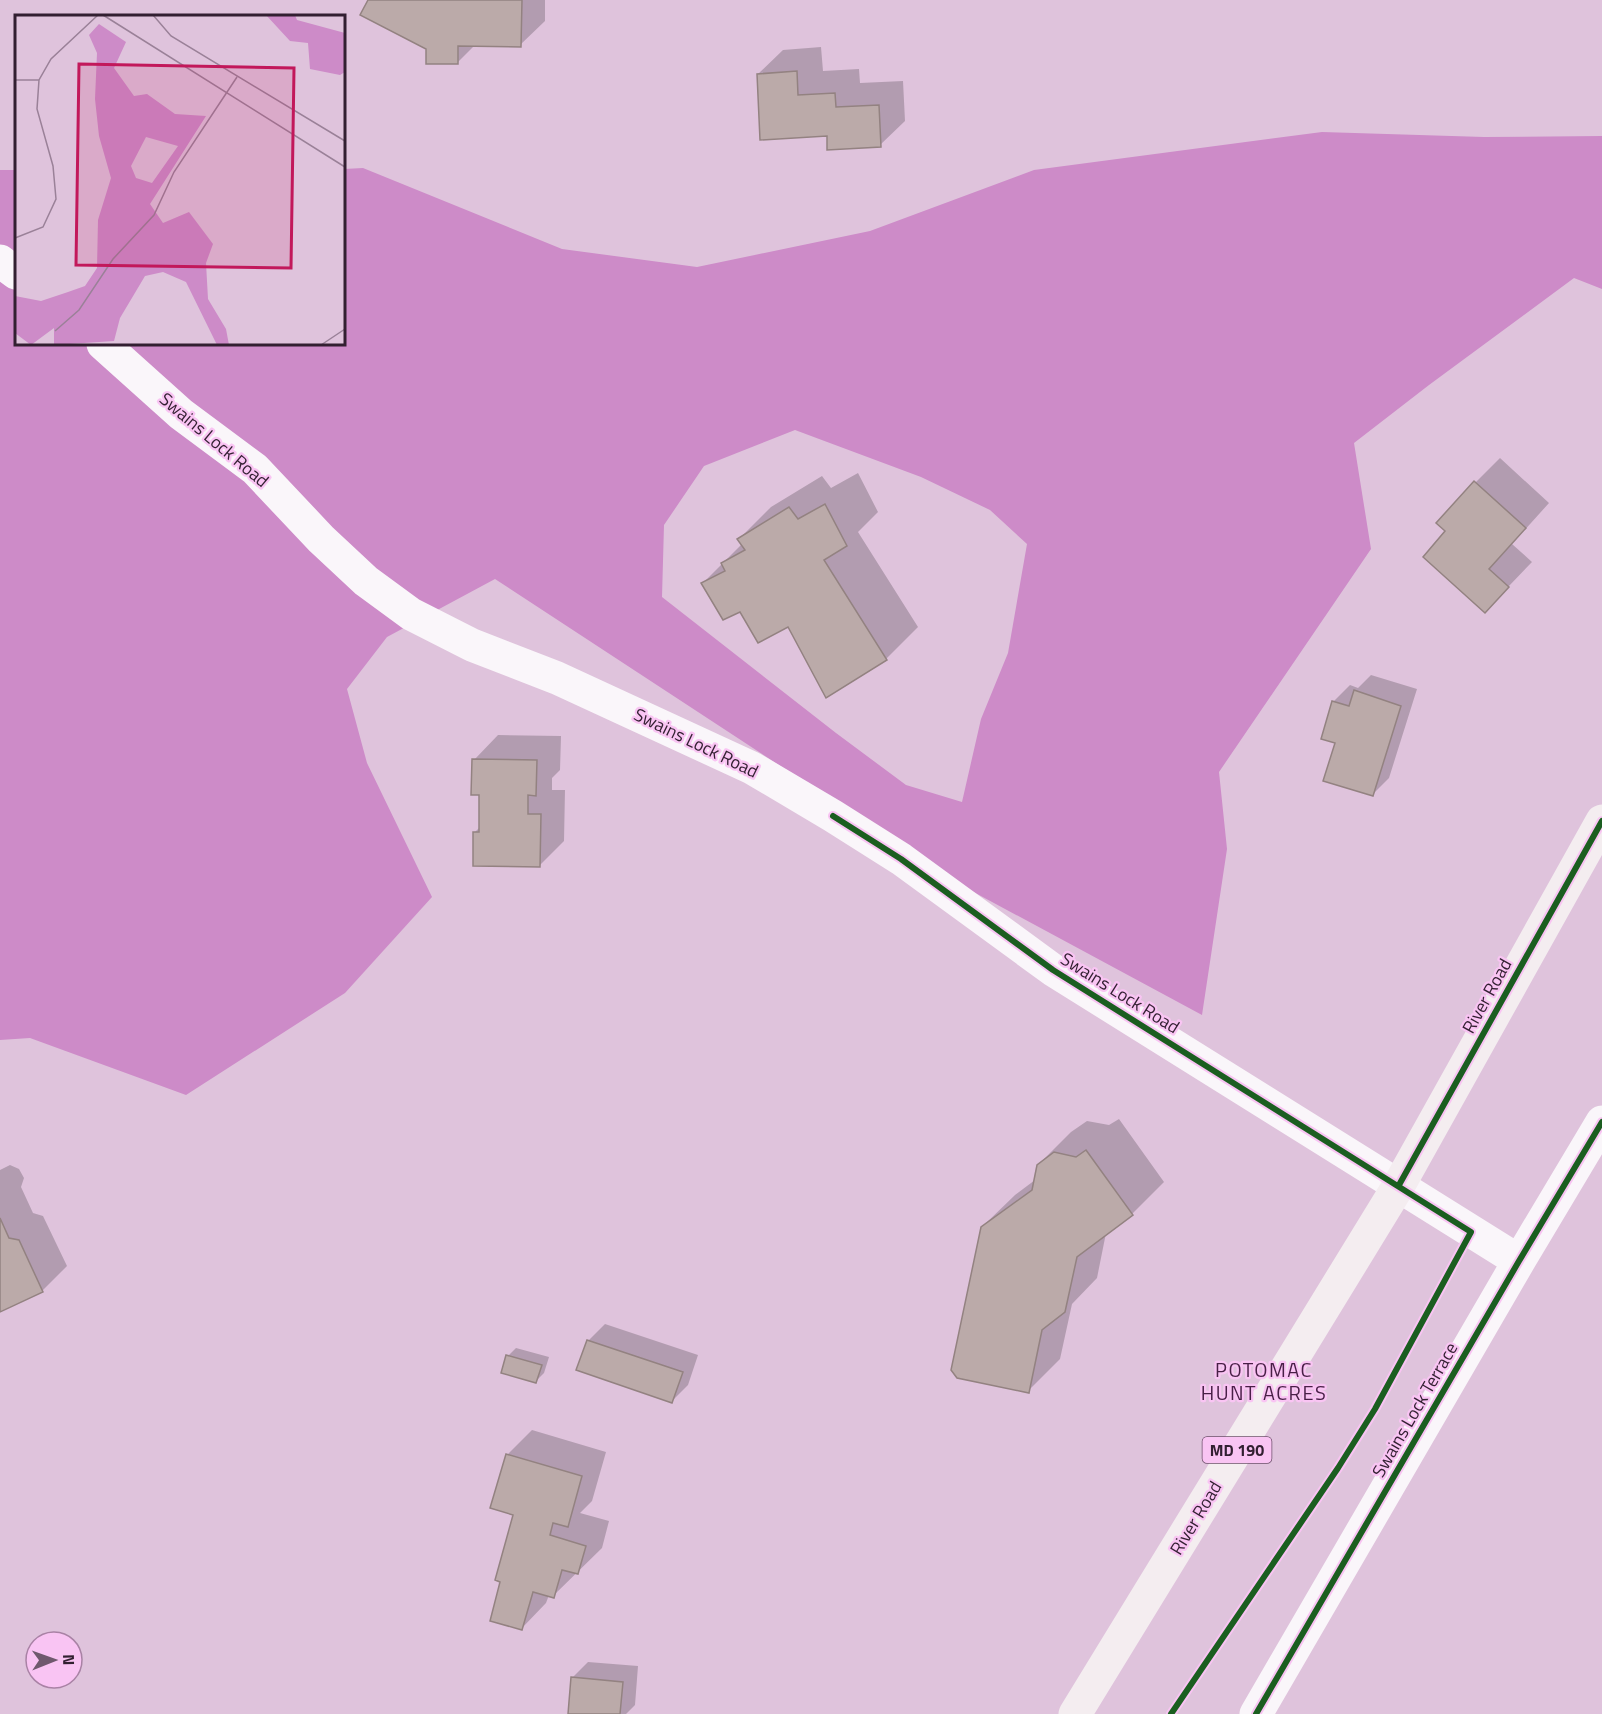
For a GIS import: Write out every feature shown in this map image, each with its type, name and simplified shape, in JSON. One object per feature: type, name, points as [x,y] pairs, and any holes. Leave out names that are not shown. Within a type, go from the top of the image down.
[{"type":"main road","name":"River Road","points":[[1075,1714],[1399,1185],[1602,820]]},
{"type":"street","points":[[0,261],[15,272]]},
{"type":"street","name":"Swains Lock Road","points":[[104,345],[181,414],[255,469],[321,539],[366,581],[411,614],[472,645],[567,683],[752,768],[901,859],[1053,969],[1399,1185]]},
{"type":"street","name":"Swains Lock Terrace","points":[[1256,1714],[1602,1122]]},
{"type":"street","points":[[1399,1185],[1519,1261]]},
{"type":"shaded area","points":[[1322,132],[1484,137],[1602,136],[1602,289],[1574,278],[1354,443],[1371,549],[1219,772],[1227,849],[1202,1015],[968,889],[495,579],[387,637],[347,689],[367,763],[432,897],[345,993],[186,1095],[30,1038],[0,1040],[0,170],[15,170],[15,345],[345,345],[345,169],[363,168],[562,249],[697,267],[870,231],[1034,170]],"holes":[[[795,430],[921,477],[990,510],[1027,544],[1008,653],[981,719],[962,802],[906,785],[662,597],[664,525],[704,466]]]},
{"type":"building","points":[[368,0],[522,0],[521,47],[458,46],[458,64],[426,64],[426,49],[360,15]]},
{"type":"building","points":[[797,71],[798,95],[835,93],[836,107],[879,105],[881,147],[827,150],[827,136],[760,140],[757,74]]},
{"type":"building","points":[[1474,481],[1526,528],[1489,569],[1509,587],[1485,613],[1423,557],[1445,531],[1436,523]]},
{"type":"building","points":[[825,504],[847,546],[824,560],[887,660],[826,698],[788,627],[758,643],[740,612],[723,620],[701,583],[725,571],[721,563],[745,550],[737,539],[789,507],[798,519]]},
{"type":"building","points":[[1354,690],[1401,706],[1373,796],[1323,781],[1335,743],[1321,739],[1332,701],[1349,706]]},
{"type":"building","points":[[472,759],[537,760],[536,796],[528,795],[528,814],[541,814],[540,867],[473,866],[473,832],[479,832],[479,795],[471,795]]},
{"type":"building","points":[[1086,1150],[1133,1215],[1077,1257],[1065,1312],[1042,1330],[1029,1393],[957,1378],[951,1370],[981,1227],[1032,1190],[1037,1165],[1054,1152],[1076,1157]]},
{"type":"building","points":[[0,1218],[9,1238],[19,1240],[43,1292],[0,1312]]},
{"type":"building","points":[[587,1340],[683,1372],[672,1403],[576,1370]]},
{"type":"building","points":[[506,1355],[542,1365],[536,1383],[501,1373]]},
{"type":"building","points":[[506,1454],[582,1476],[568,1527],[553,1523],[550,1535],[586,1546],[578,1574],[562,1570],[554,1598],[533,1592],[522,1630],[490,1621],[500,1582],[495,1580],[513,1515],[490,1508]]},
{"type":"building","points":[[571,1677],[623,1682],[620,1714],[568,1714]]},
{"type":"cycle path","points":[[833,816],[901,859],[1053,970],[1471,1232],[1375,1409],[1338,1468],[1171,1714]]},
{"type":"cycle path","points":[[1399,1185],[1602,821]]},
{"type":"cycle path","points":[[1256,1714],[1602,1122]]},
{"type":"district","name":"POTOMAC HUNT ACRES","points":[[1264,1382]]}]
